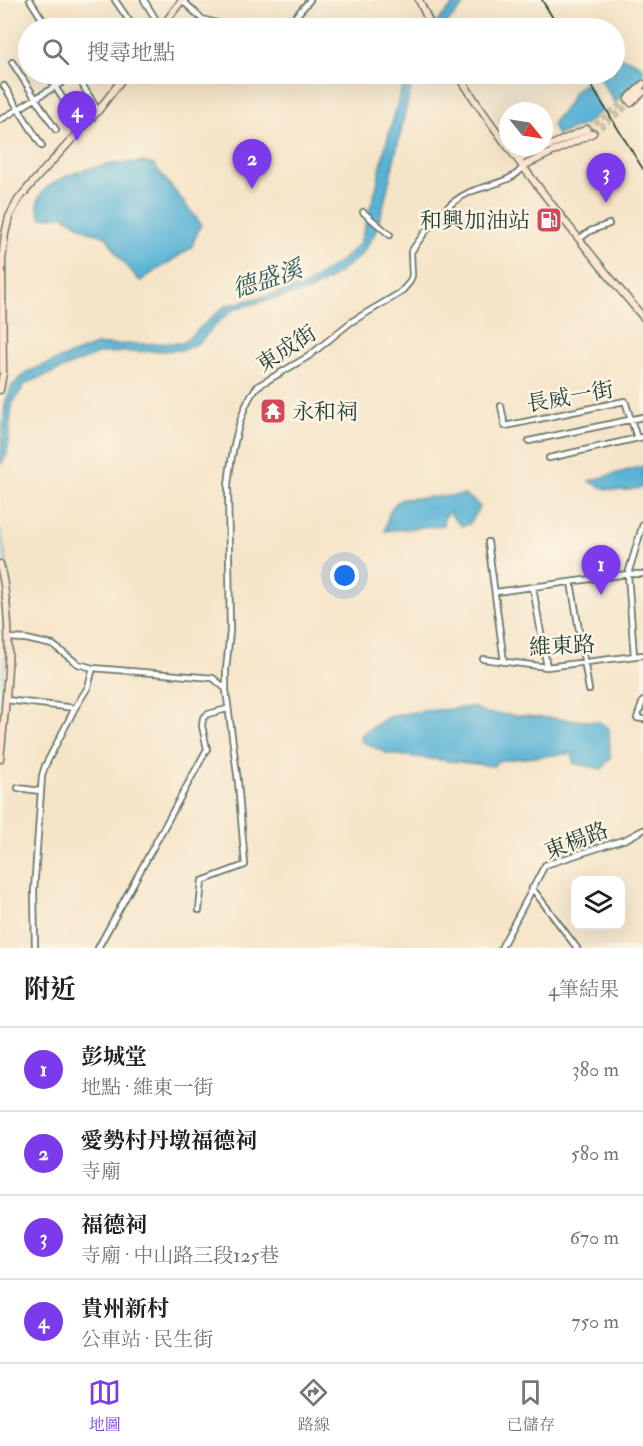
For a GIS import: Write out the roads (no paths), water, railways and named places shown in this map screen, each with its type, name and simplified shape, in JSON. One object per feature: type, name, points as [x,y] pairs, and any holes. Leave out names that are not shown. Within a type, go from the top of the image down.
[{"type":"street","points":[[30,0],[42,18]]},
{"type":"street","points":[[115,0],[127,18]]},
{"type":"street","points":[[144,0],[155,18]]},
{"type":"street","points":[[168,18],[182,0],[201,18]]},
{"type":"street","points":[[294,18],[310,0]]},
{"type":"street","points":[[419,0],[427,18]]},
{"type":"street","points":[[12,62],[18,71]]},
{"type":"street","points":[[26,84],[56,130]]},
{"type":"street","points":[[53,84],[72,113]]},
{"type":"street","points":[[0,120],[60,84]]},
{"type":"street","points":[[82,84],[98,111]]},
{"type":"street","points":[[0,390],[3,373],[3,254],[9,217],[18,200],[98,111],[118,84]]},
{"type":"street","points":[[464,84],[483,115],[643,317]]},
{"type":"street","points":[[643,84],[629,101],[643,92]]},
{"type":"street","points":[[4,86],[42,146]]},
{"type":"street","points":[[518,160],[590,131],[523,166]]},
{"type":"street","name":"東成街","points":[[199,910],[202,881],[245,865],[238,782],[226,690],[230,631],[228,485],[230,467],[244,412],[258,386],[309,356],[351,322],[400,293],[412,276],[411,252],[449,205],[468,193],[516,176],[523,166]]},
{"type":"street","points":[[365,213],[390,235]]},
{"type":"street","points":[[579,239],[590,231],[609,224]]},
{"type":"street","name":"長威一街","points":[[501,406],[505,426],[625,400],[637,438]]},
{"type":"street","points":[[529,441],[643,417]]},
{"type":"street","points":[[549,458],[643,437]]},
{"type":"street","points":[[634,656],[628,574],[641,538],[643,524]]},
{"type":"street","points":[[488,542],[504,662]]},
{"type":"street","points":[[0,564],[7,598],[9,638],[0,759]]},
{"type":"street","points":[[496,592],[628,574],[643,574]]},
{"type":"street","points":[[571,582],[588,690]]},
{"type":"street","points":[[533,588],[547,667]]},
{"type":"street","points":[[9,638],[53,645],[78,664],[93,668],[213,678],[226,690]]},
{"type":"street","name":"維東路","points":[[483,659],[547,667],[643,655]]},
{"type":"street","points":[[35,948],[34,891],[40,792],[45,766],[88,687],[93,668]]},
{"type":"street","points":[[6,700],[75,708]]},
{"type":"street","points":[[640,719],[643,701]]},
{"type":"street","points":[[98,948],[207,749],[202,726],[203,718],[208,714],[227,709]]},
{"type":"street","points":[[18,788],[40,792]]},
{"type":"street","name":"東楊路","points":[[577,948],[532,888],[545,865],[626,839],[643,830]]},
{"type":"street","points":[[501,948],[532,888]]},
{"type":"water","points":[[458,0],[469,0],[452,18],[441,18]]},
{"type":"water","points":[[625,59],[643,67],[643,74],[615,103],[603,84],[625,84]]},
{"type":"water","points":[[403,84],[412,84],[384,203],[375,233],[362,254],[335,276],[311,290],[236,308],[219,321],[200,342],[183,350],[100,353],[25,384],[12,404],[7,455],[0,465],[5,404],[12,386],[27,372],[96,345],[183,343],[225,306],[304,286],[341,261],[360,243]]},
{"type":"water","points":[[587,84],[602,111],[586,124],[557,135],[553,123],[564,110],[574,92]]},
{"type":"water","points":[[143,162],[154,165],[201,224],[191,248],[140,281],[119,257],[106,236],[90,232],[63,215],[42,218],[38,206],[40,196],[47,188],[70,175],[106,165]]},
{"type":"water","points":[[643,466],[643,487],[615,490],[595,485],[589,481]]},
{"type":"water","points":[[464,495],[480,507],[469,524],[462,526],[450,512],[444,517],[443,525],[385,531],[394,505],[403,499]]},
{"type":"water","points":[[473,707],[486,713],[599,722],[609,729],[610,758],[602,769],[573,763],[573,753],[497,761],[494,766],[389,754],[361,741],[362,734],[388,717],[414,712]]},
{"type":"waterway","points":[[0,529],[9,575]]},
{"type":"waterway","points":[[0,704],[5,657]]},
{"type":"tunnel","points":[[587,129],[628,99]]},
{"type":"tunnel","points":[[593,133],[631,103]]},
{"type":"railway","points":[[542,0],[553,18]]},
{"type":"railway","points":[[590,84],[643,169]]},
{"type":"place","name":"貴州新村","points":[[77,141]]},
{"type":"place","name":"愛勢村丹墩福德祠","points":[[252,189]]},
{"type":"place","name":"福德祠","points":[[606,203]]},
{"type":"place","name":"和興加油站","points":[[549,220]]},
{"type":"place","name":"永和祠","points":[[273,411]]},
{"type":"place","name":"彭城堂","points":[[601,595]]},
{"type":"water label","name":"德盛溪","points":[[267,279]]}]
